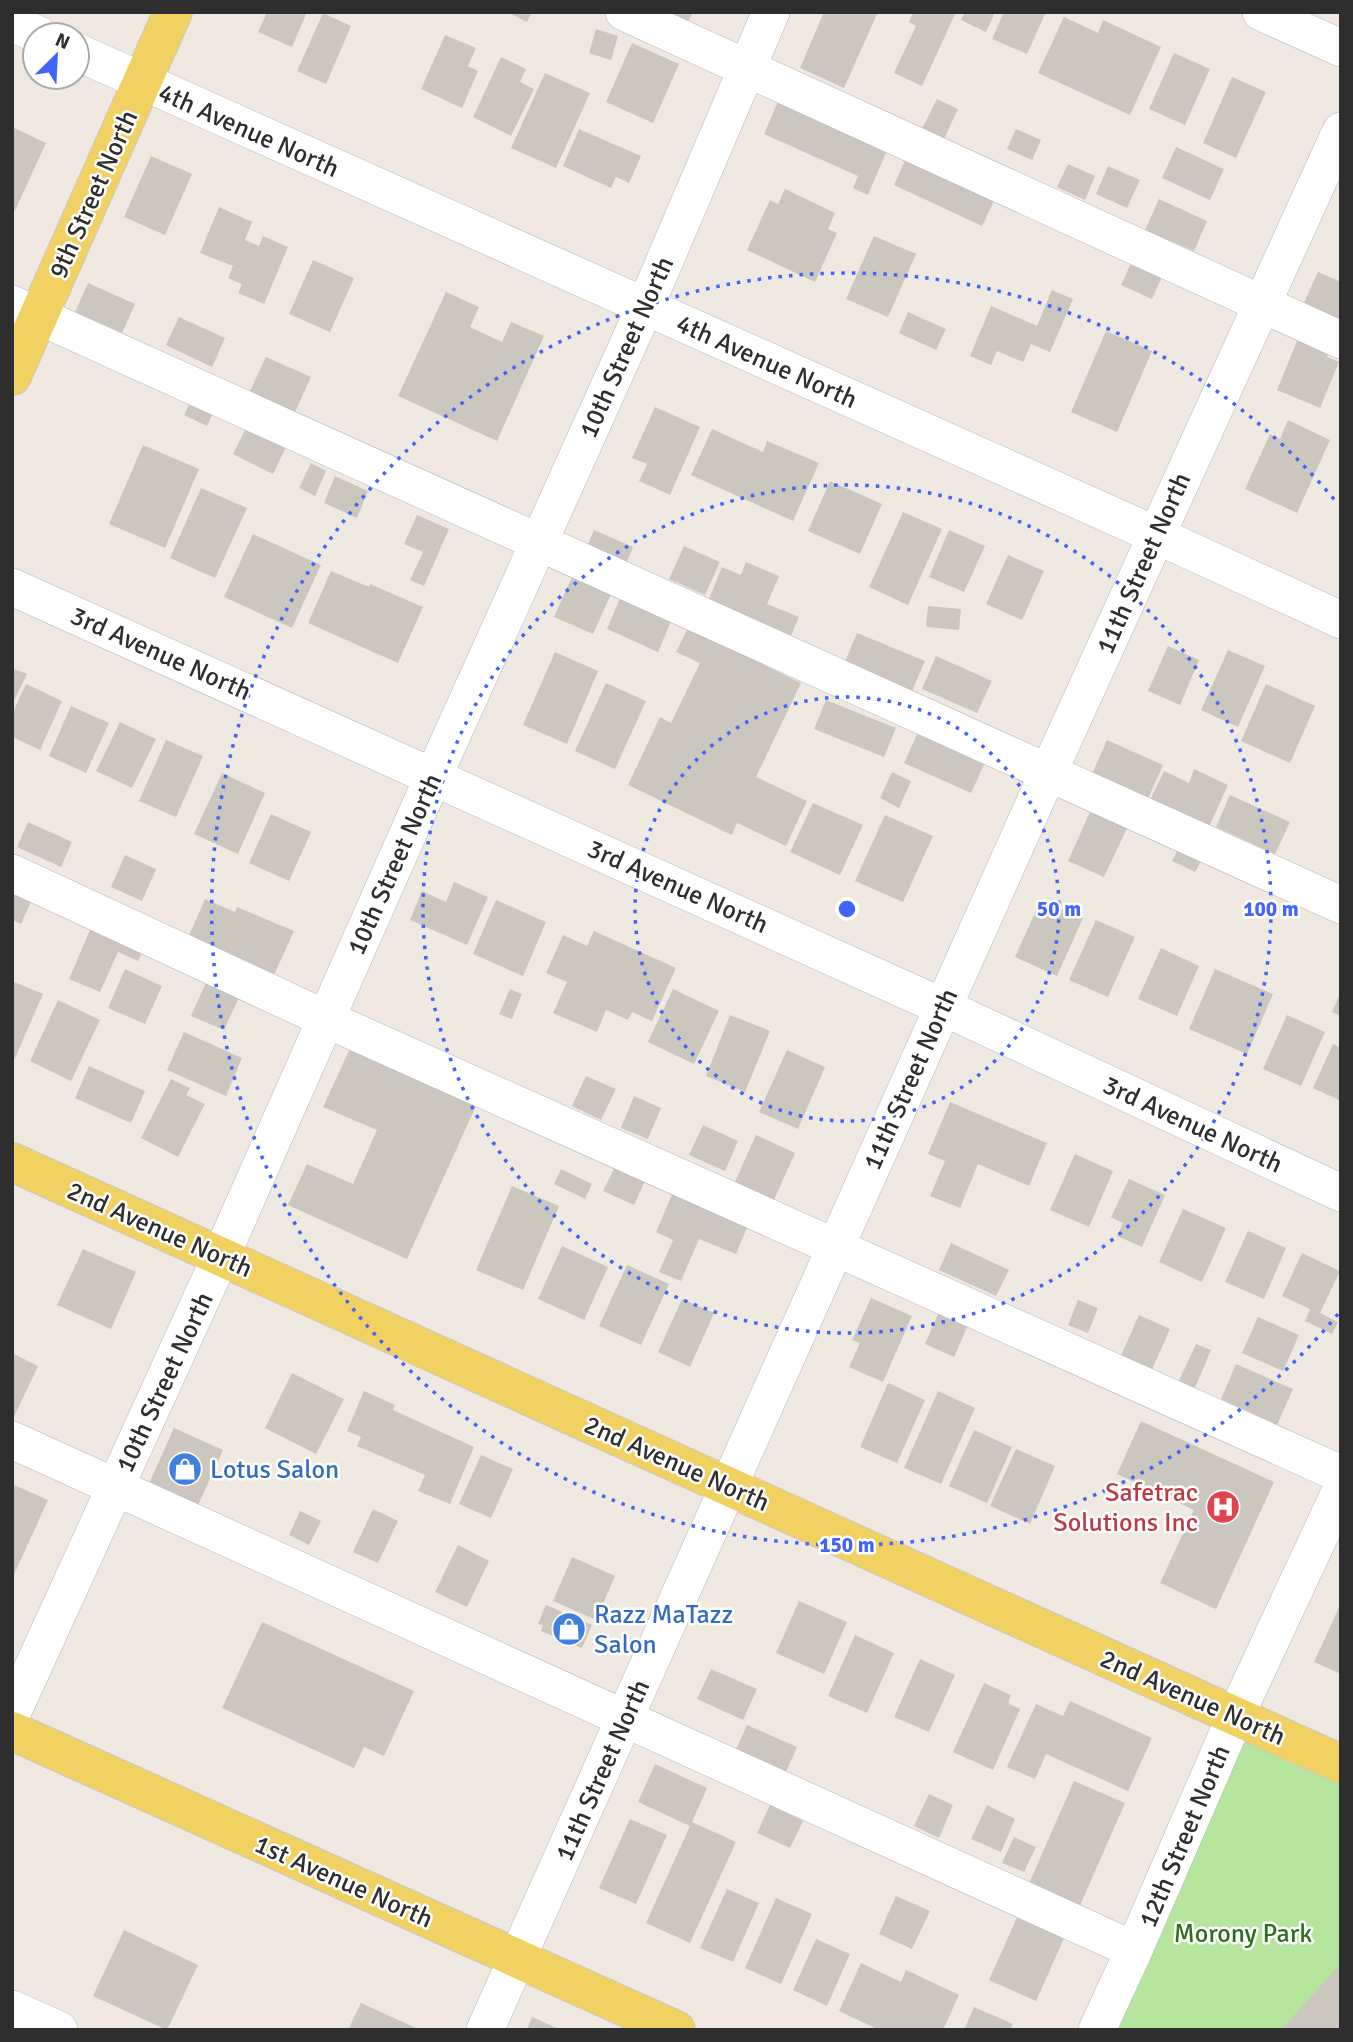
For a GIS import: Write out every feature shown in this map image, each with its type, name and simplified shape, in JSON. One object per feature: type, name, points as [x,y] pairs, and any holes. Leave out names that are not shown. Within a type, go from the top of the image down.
[{"type":"main road","name":"9th Street North","points":[[12,376],[26,310],[143,83],[173,12]]},
{"type":"main road","name":"2nd Avenue North","points":[[12,1162],[1341,1764]]},
{"type":"main road","name":"1st Avenue North","points":[[12,1731],[676,2030]]},
{"type":"street","points":[[624,12],[1341,340]]},
{"type":"street","name":"10th Street North","points":[[12,1713],[221,1256],[645,307],[771,12]]},
{"type":"street","points":[[1261,12],[1341,48]]},
{"type":"street","name":"4th Avenue North","points":[[91,59],[1341,620]]},
{"type":"street","name":"11th Street North","points":[[485,2030],[1048,773],[1341,131]]},
{"type":"street","points":[[26,310],[1341,905]]},
{"type":"street","name":"3rd Avenue North","points":[[12,587],[434,775],[943,1007],[1341,1193]]},
{"type":"street","points":[[12,873],[326,1019],[834,1249],[1341,1474]]},
{"type":"street","points":[[12,1440],[1134,1950]]},
{"type":"street","name":"12th Street North","points":[[1097,2030],[1235,1717],[1341,1490]]},
{"type":"street","points":[[12,2009],[59,2030]]},
{"type":"green space","name":"Morony Park","points":[[1235,1717],[1341,1764],[1341,2030],[1094,2030]]},
{"type":"building","points":[[267,12],[307,12],[292,47],[258,32]]},
{"type":"building","points":[[507,12],[532,12],[527,22]]},
{"type":"building","points":[[661,12],[693,12],[687,24]]},
{"type":"building","points":[[824,12],[878,12],[844,88],[800,68]]},
{"type":"building","points":[[913,12],[956,12],[922,86],[894,73],[916,26],[909,22]]},
{"type":"building","points":[[965,12],[995,12],[986,32],[961,20]]},
{"type":"building","points":[[1004,12],[1046,12],[1027,54],[992,39]]},
{"type":"building","points":[[323,13],[351,26],[326,84],[297,71]]},
{"type":"building","points":[[1064,17],[1098,33],[1103,20],[1161,47],[1130,115],[1038,73]]},
{"type":"building","points":[[596,29],[618,36],[611,60],[589,53]]},
{"type":"building","points":[[445,35],[476,48],[468,66],[478,71],[462,108],[421,89]]},
{"type":"building","points":[[632,43],[679,64],[653,123],[606,102]]},
{"type":"building","points":[[1174,53],[1210,69],[1185,125],[1149,109]]},
{"type":"building","points":[[501,57],[526,69],[520,82],[534,89],[511,136],[473,117]]},
{"type":"building","points":[[545,73],[590,93],[556,168],[511,148]]},
{"type":"building","points":[[1232,77],[1266,92],[1236,158],[1203,143]]},
{"type":"building","points":[[779,99],[888,148],[868,195],[853,188],[858,176],[764,134]]},
{"type":"building","points":[[937,99],[958,109],[944,139],[922,129]]},
{"type":"building","points":[[12,127],[46,143],[12,217]]},
{"type":"building","points":[[579,129],[641,156],[629,183],[616,177],[611,188],[563,166]]},
{"type":"building","points":[[1016,129],[1041,140],[1032,160],[1007,149]]},
{"type":"building","points":[[1176,147],[1224,169],[1210,200],[1162,178]]},
{"type":"building","points":[[151,156],[192,174],[165,235],[124,217]]},
{"type":"building","points":[[907,156],[996,197],[982,226],[894,185]]},
{"type":"building","points":[[1068,164],[1095,176],[1085,200],[1057,187]]},
{"type":"building","points":[[1108,166],[1140,180],[1127,208],[1096,194]]},
{"type":"building","points":[[785,189],[835,213],[828,229],[837,233],[815,282],[747,250],[770,200],[778,204]]},
{"type":"building","points":[[1159,199],[1207,221],[1194,251],[1145,230]]},
{"type":"building","points":[[219,207],[252,222],[245,240],[259,246],[263,236],[288,247],[264,304],[238,293],[242,284],[228,278],[233,266],[200,253]]},
{"type":"building","points":[[874,236],[916,254],[888,317],[846,299]]},
{"type":"building","points":[[1135,255],[1166,268],[1152,299],[1121,285]]},
{"type":"building","points":[[313,260],[354,278],[330,332],[289,314]]},
{"type":"building","points":[[1318,272],[1341,282],[1341,324],[1302,307]]},
{"type":"building","points":[[88,283],[135,304],[122,333],[75,312]]},
{"type":"building","points":[[1052,290],[1073,299],[1050,352],[1031,344],[1023,362],[997,351],[991,365],[970,356],[991,306],[1037,326]]},
{"type":"building","points":[[446,292],[479,307],[470,327],[502,342],[511,322],[544,336],[497,441],[398,396]]},
{"type":"building","points":[[908,312],[946,329],[936,350],[899,333]]},
{"type":"building","points":[[179,317],[225,338],[212,367],[166,345]]},
{"type":"building","points":[[1106,331],[1152,351],[1117,432],[1071,412]]},
{"type":"building","points":[[1300,334],[1331,347],[1327,357],[1339,362],[1320,408],[1277,390]]},
{"type":"building","points":[[266,357],[311,377],[295,412],[250,391]]},
{"type":"building","points":[[192,398],[215,409],[207,426],[184,415]]},
{"type":"building","points":[[655,407],[700,427],[670,495],[639,481],[647,464],[632,458]]},
{"type":"building","points":[[1288,420],[1330,440],[1297,513],[1245,489],[1270,434],[1280,439]]},
{"type":"building","points":[[246,428],[286,447],[273,474],[233,454]]},
{"type":"building","points":[[712,429],[763,452],[767,441],[819,463],[793,521],[691,475]]},
{"type":"building","points":[[143,445],[199,469],[165,548],[109,524]]},
{"type":"building","points":[[311,463],[326,471],[315,496],[299,488]]},
{"type":"building","points":[[335,476],[368,491],[357,518],[324,503]]},
{"type":"building","points":[[830,481],[882,504],[860,554],[808,531]]},
{"type":"building","points":[[201,488],[247,508],[215,578],[170,558]]},
{"type":"building","points":[[903,512],[942,529],[908,605],[869,587]]},
{"type":"building","points":[[417,515],[449,529],[424,586],[410,580],[423,552],[404,544]]},
{"type":"building","points":[[594,530],[633,547],[623,571],[584,553]]},
{"type":"building","points":[[949,530],[985,546],[964,592],[929,577]]},
{"type":"building","points":[[253,534],[321,565],[292,628],[224,597]]},
{"type":"building","points":[[684,546],[720,562],[705,595],[669,579]]},
{"type":"building","points":[[1008,555],[1044,571],[1022,620],[986,604]]},
{"type":"building","points":[[746,562],[779,576],[767,604],[799,617],[789,640],[706,606],[722,567],[741,575]]},
{"type":"building","points":[[331,571],[369,587],[370,584],[423,607],[398,663],[308,623]]},
{"type":"building","points":[[573,575],[612,592],[593,634],[554,617]]},
{"type":"building","points":[[621,596],[672,619],[658,652],[607,629]]},
{"type":"building","points":[[928,606],[961,609],[959,630],[926,627]]},
{"type":"building","points":[[688,628],[801,683],[756,777],[807,801],[786,846],[737,823],[732,835],[628,785],[660,717],[671,723],[700,663],[676,652]]},
{"type":"building","points":[[857,633],[925,661],[912,691],[844,664]]},
{"type":"building","points":[[1168,646],[1199,660],[1180,705],[1148,691]]},
{"type":"building","points":[[1228,650],[1265,666],[1238,727],[1201,710]]},
{"type":"building","points":[[555,652],[598,671],[567,744],[523,725]]},
{"type":"building","points":[[936,656],[992,681],[977,713],[922,689]]},
{"type":"building","points":[[12,668],[27,674],[12,705]]},
{"type":"building","points":[[606,683],[646,701],[615,769],[575,751]]},
{"type":"building","points":[[26,684],[62,701],[40,750],[12,737],[12,714]]},
{"type":"building","points":[[1266,684],[1315,706],[1290,763],[1241,741]]},
{"type":"building","points":[[826,700],[896,728],[884,757],[814,729]]},
{"type":"building","points":[[71,706],[109,723],[86,773],[49,756]]},
{"type":"building","points":[[120,722],[156,739],[132,788],[96,771]]},
{"type":"building","points":[[920,728],[987,758],[971,793],[904,763]]},
{"type":"building","points":[[166,740],[203,756],[176,817],[139,801]]},
{"type":"building","points":[[1107,740],[1163,765],[1146,803],[1090,779]]},
{"type":"building","points":[[1194,769],[1228,785],[1208,829],[1149,802],[1164,771],[1189,783]]},
{"type":"building","points":[[892,772],[911,781],[899,808],[880,798]]},
{"type":"building","points":[[222,773],[265,793],[238,854],[194,834]]},
{"type":"building","points":[[1230,795],[1290,822],[1275,854],[1216,827]]},
{"type":"building","points":[[813,803],[863,825],[840,875],[790,852]]},
{"type":"building","points":[[1090,812],[1127,828],[1104,877],[1068,861]]},
{"type":"building","points":[[271,814],[311,832],[289,881],[249,863]]},
{"type":"building","points":[[885,815],[933,836],[903,902],[855,881]]},
{"type":"building","points":[[28,822],[72,842],[61,867],[17,847]]},
{"type":"building","points":[[1180,845],[1204,856],[1195,872],[1172,861]]},
{"type":"building","points":[[125,855],[156,869],[142,901],[111,887]]},
{"type":"building","points":[[454,882],[488,897],[467,945],[410,920],[422,891],[446,902]]},
{"type":"building","points":[[12,894],[31,902],[21,924],[12,920]]},
{"type":"building","points":[[205,899],[235,912],[237,907],[294,931],[274,975],[188,938]]},
{"type":"building","points":[[496,900],[546,922],[523,976],[473,954]]},
{"type":"building","points":[[1041,900],[1083,918],[1057,976],[1015,957]]},
{"type":"building","points":[[1096,920],[1135,937],[1108,997],[1069,980]]},
{"type":"building","points":[[90,930],[142,952],[138,961],[118,952],[100,992],[69,979]]},
{"type":"building","points":[[594,931],[676,968],[652,1021],[632,1012],[628,1020],[606,1010],[597,1032],[553,1013],[567,982],[546,973],[563,935],[587,946]]},
{"type":"building","points":[[1161,948],[1199,966],[1177,1016],[1138,999]]},
{"type":"building","points":[[125,969],[162,986],[145,1024],[108,1008]]},
{"type":"building","points":[[1215,969],[1273,994],[1247,1054],[1189,1029]]},
{"type":"building","points":[[207,980],[240,995],[224,1030],[191,1016]]},
{"type":"building","points":[[12,981],[43,994],[12,1065]]},
{"type":"building","points":[[510,989],[522,994],[512,1019],[499,1014]]},
{"type":"building","points":[[673,989],[719,1011],[694,1064],[648,1042]]},
{"type":"building","points":[[1341,991],[1341,1016],[1332,1012]]},
{"type":"building","points":[[58,1000],[100,1020],[71,1081],[30,1061]]},
{"type":"building","points":[[730,1015],[770,1031],[745,1092],[706,1076]]},
{"type":"building","points":[[1287,1015],[1325,1032],[1301,1086],[1263,1069]]},
{"type":"building","points":[[184,1032],[242,1058],[226,1096],[167,1070]]},
{"type":"building","points":[[353,1042],[479,1099],[407,1259],[288,1205],[307,1164],[353,1184],[377,1130],[323,1107]]},
{"type":"building","points":[[1333,1044],[1341,1048],[1341,1101],[1313,1088]]},
{"type":"building","points":[[787,1050],[825,1067],[798,1129],[759,1112]]},
{"type":"building","points":[[89,1066],[145,1091],[131,1123],[75,1098]]},
{"type":"building","points":[[586,1076],[616,1089],[601,1120],[572,1106]]},
{"type":"building","points":[[171,1079],[190,1088],[186,1095],[205,1104],[178,1157],[141,1138]]},
{"type":"building","points":[[634,1096],[661,1108],[648,1139],[621,1128]]},
{"type":"building","points":[[950,1102],[1047,1143],[1029,1186],[978,1164],[960,1208],[930,1196],[945,1161],[928,1154]]},
{"type":"building","points":[[703,1125],[738,1141],[725,1171],[689,1155]]},
{"type":"building","points":[[756,1135],[795,1153],[773,1202],[734,1184]]},
{"type":"building","points":[[1075,1154],[1113,1171],[1089,1227],[1050,1210]]},
{"type":"building","points":[[615,1167],[645,1181],[634,1205],[603,1191]]},
{"type":"building","points":[[561,1169],[592,1184],[585,1199],[554,1184]]},
{"type":"building","points":[[1129,1179],[1165,1195],[1142,1247],[1117,1236],[1123,1223],[1111,1217]]},
{"type":"building","points":[[512,1186],[559,1206],[523,1290],[476,1270]]},
{"type":"building","points":[[675,1188],[750,1220],[736,1254],[699,1239],[681,1281],[659,1272],[673,1240],[656,1232]]},
{"type":"building","points":[[1183,1209],[1226,1228],[1202,1282],[1159,1262]]},
{"type":"building","points":[[1248,1231],[1286,1248],[1264,1299],[1225,1282]]},
{"type":"building","points":[[951,1243],[1009,1270],[996,1296],[939,1270]]},
{"type":"building","points":[[562,1246],[608,1267],[584,1320],[538,1299]]},
{"type":"building","points":[[83,1249],[136,1272],[111,1329],[57,1305]]},
{"type":"building","points":[[1302,1253],[1340,1271],[1320,1313],[1338,1322],[1332,1334],[1305,1321],[1310,1309],[1282,1296]]},
{"type":"building","points":[[627,1265],[669,1284],[641,1345],[599,1326]]},
{"type":"building","points":[[871,1298],[912,1316],[883,1382],[849,1367],[860,1343],[852,1340]]},
{"type":"building","points":[[682,1299],[714,1313],[690,1367],[658,1352]]},
{"type":"building","points":[[1078,1300],[1098,1308],[1088,1333],[1068,1325]]},
{"type":"building","points":[[939,1312],[968,1325],[954,1357],[925,1344]]},
{"type":"building","points":[[1139,1315],[1170,1329],[1150,1374],[1119,1360]]},
{"type":"building","points":[[1258,1317],[1299,1335],[1283,1371],[1242,1353]]},
{"type":"building","points":[[1196,1344],[1211,1350],[1194,1390],[1178,1383]]},
{"type":"building","points":[[12,1353],[38,1366],[12,1421]]},
{"type":"building","points":[[1236,1364],[1293,1389],[1277,1425],[1221,1399]]},
{"type":"building","points":[[292,1373],[344,1399],[316,1454],[265,1428]]},
{"type":"building","points":[[888,1383],[925,1400],[897,1463],[860,1447]]},
{"type":"building","points":[[364,1391],[395,1405],[393,1410],[474,1447],[450,1504],[418,1491],[425,1475],[357,1446],[361,1437],[347,1431]]},
{"type":"building","points":[[938,1391],[975,1408],[941,1484],[904,1468]]},
{"type":"building","points":[[1141,1421],[1274,1482],[1216,1609],[1160,1583],[1194,1510],[1117,1474]]},
{"type":"building","points":[[174,1428],[223,1450],[196,1510],[147,1488]]},
{"type":"building","points":[[974,1430],[1012,1447],[987,1503],[949,1486]]},
{"type":"building","points":[[1016,1449],[1055,1466],[1030,1524],[990,1506]]},
{"type":"building","points":[[481,1455],[513,1469],[491,1518],[459,1504]]},
{"type":"building","points":[[12,1484],[48,1500],[12,1579]]},
{"type":"building","points":[[373,1509],[398,1521],[378,1563],[353,1552]]},
{"type":"building","points":[[300,1511],[321,1521],[309,1545],[289,1535]]},
{"type":"building","points":[[458,1545],[489,1561],[467,1607],[435,1592]]},
{"type":"building","points":[[572,1557],[615,1576],[596,1620],[553,1601]]},
{"type":"building","points":[[799,1601],[847,1622],[824,1674],[776,1653]]},
{"type":"building","points":[[1341,1603],[1341,1674],[1314,1662]]},
{"type":"building","points":[[546,1605],[592,1625],[582,1648],[541,1631],[543,1625],[538,1624]]},
{"type":"building","points":[[262,1622],[414,1691],[384,1756],[364,1747],[354,1768],[222,1708]]},
{"type":"building","points":[[855,1635],[894,1653],[867,1713],[828,1696]]},
{"type":"building","points":[[920,1659],[955,1675],[929,1732],[894,1717]]},
{"type":"building","points":[[711,1669],[757,1689],[743,1720],[697,1699]]},
{"type":"building","points":[[984,1683],[1011,1695],[1008,1703],[1020,1709],[993,1770],[953,1752]]},
{"type":"building","points":[[1070,1701],[1152,1738],[1128,1791],[1046,1754],[1035,1779],[1007,1767],[1036,1704],[1063,1716]]},
{"type":"building","points":[[747,1725],[797,1747],[784,1776],[734,1754]]},
{"type":"building","points":[[655,1764],[707,1788],[692,1822],[736,1842],[690,1943],[646,1923],[690,1826],[638,1802]]},
{"type":"building","points":[[1074,1781],[1125,1803],[1078,1910],[1027,1888]]},
{"type":"building","points":[[929,1794],[953,1805],[939,1838],[914,1826]]},
{"type":"building","points":[[770,1805],[803,1821],[790,1848],[757,1833]]},
{"type":"building","points":[[987,1805],[1015,1819],[1001,1852],[971,1839]]},
{"type":"building","points":[[630,1819],[667,1835],[636,1904],[599,1888]]},
{"type":"building","points":[[1014,1837],[1036,1847],[1024,1872],[1002,1863]]},
{"type":"building","points":[[727,1889],[759,1903],[733,1962],[700,1948]]},
{"type":"building","points":[[896,1896],[930,1911],[912,1949],[879,1934]]},
{"type":"building","points":[[776,1898],[812,1914],[781,1984],[745,1968]]},
{"type":"building","points":[[1019,1913],[1066,1934],[1036,2001],[989,1980]]},
{"type":"building","points":[[124,1930],[198,1965],[167,2030],[93,1996]]},
{"type":"building","points":[[816,1939],[850,1954],[827,2006],[793,1990]]},
{"type":"building","points":[[861,1963],[901,1982],[906,1970],[959,1995],[943,2030],[879,2030],[839,2011]]},
{"type":"building","points":[[1341,1963],[1341,2030],[1281,2030]]},
{"type":"building","points":[[361,2003],[416,2028],[348,2030]]},
{"type":"building","points":[[974,2007],[1013,2024],[1010,2030],[964,2030]]},
{"type":"building","points":[[532,2017],[561,2030],[527,2030]]},
{"type":"place","name":"Lotus Salon","points":[[185,1469]]},
{"type":"place","name":"Safetrac Solutions Inc","points":[[1223,1507]]},
{"type":"place","name":"Razz MaTazz Salon","points":[[569,1629]]}]
